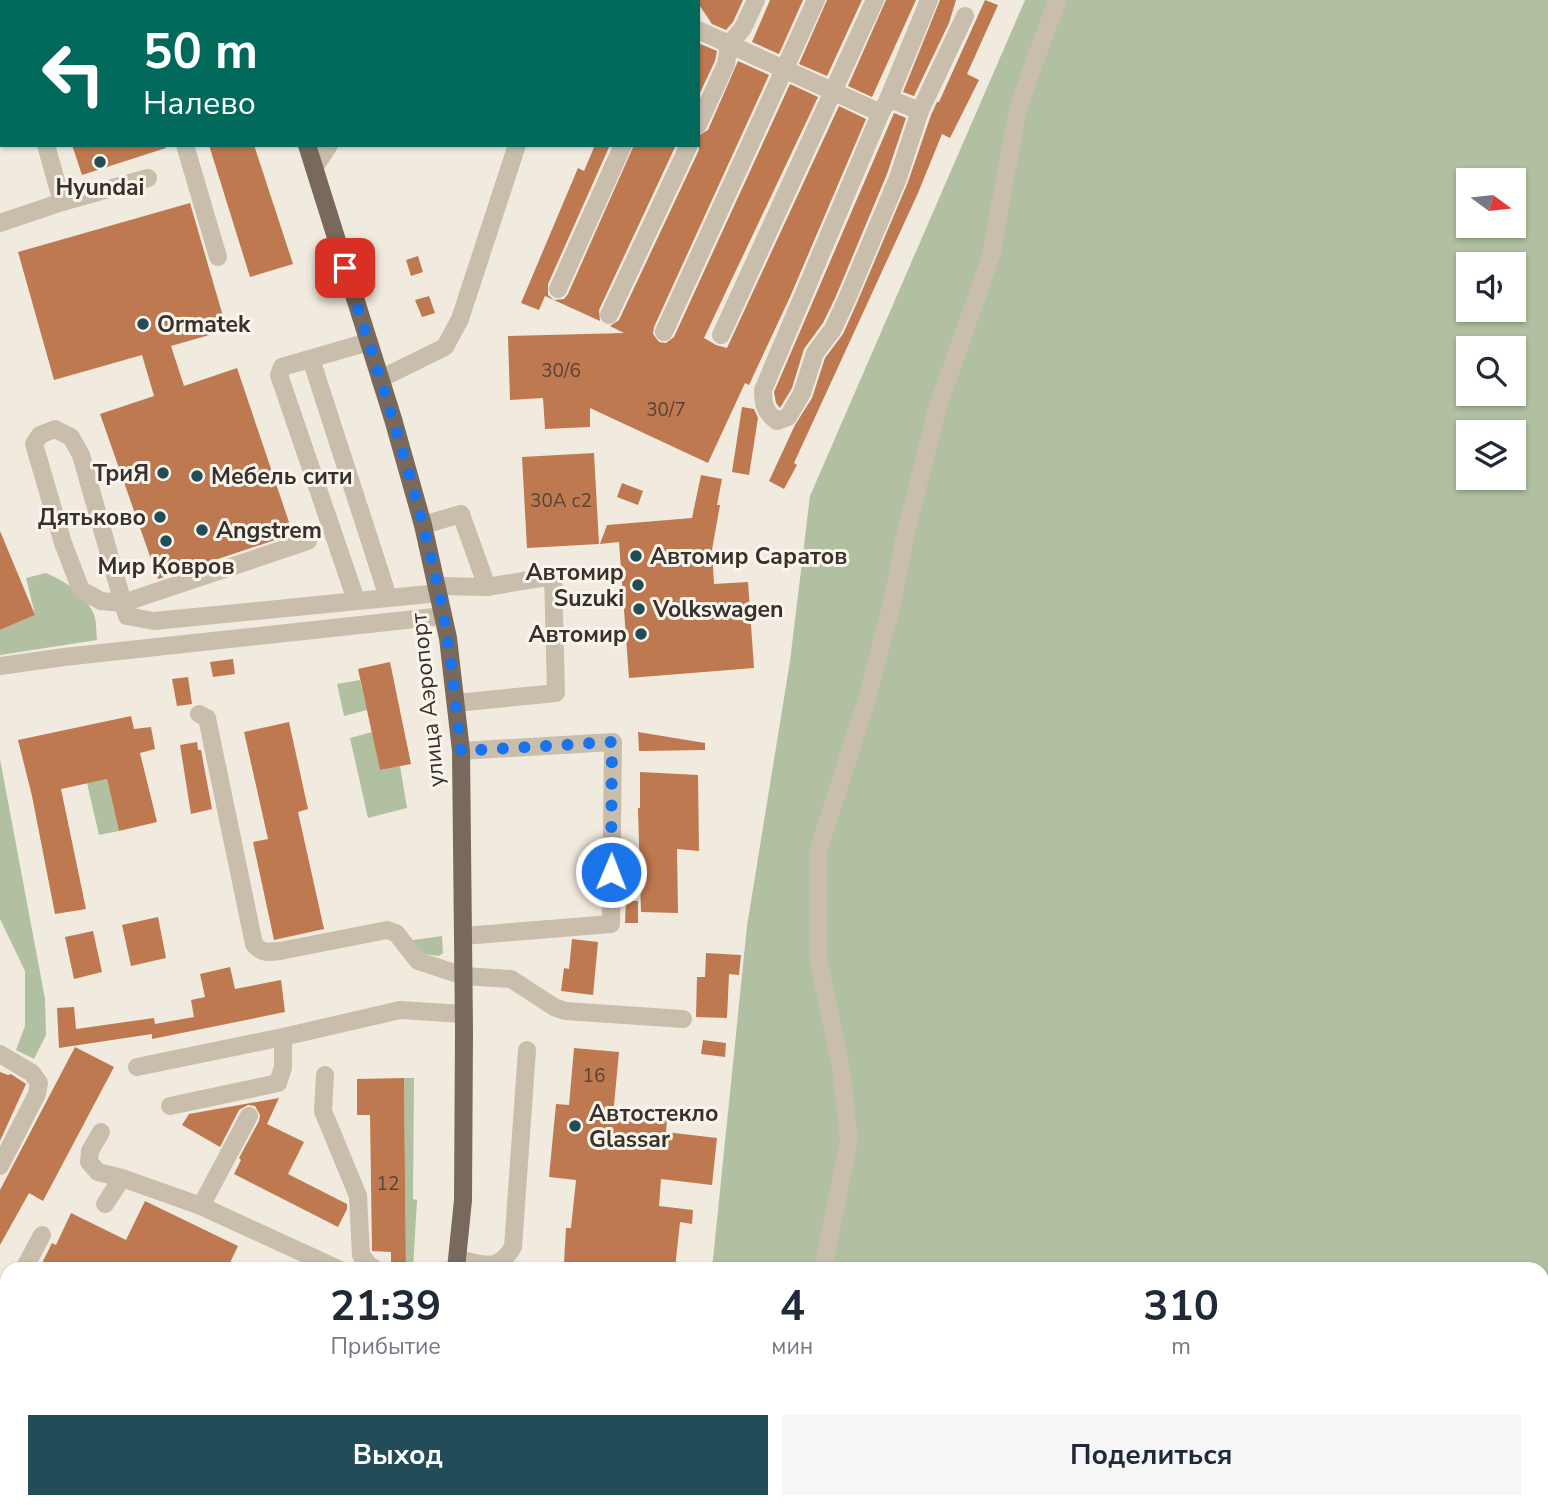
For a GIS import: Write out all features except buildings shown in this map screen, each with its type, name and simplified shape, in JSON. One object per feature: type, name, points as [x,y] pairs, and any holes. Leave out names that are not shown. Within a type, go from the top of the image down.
[{"type":"main road","name":"улица Аэропорт","points":[[308,147],[423,525],[443,615],[456,703],[461,751],[464,976],[463,1200],[457,1262]]},
{"type":"street","points":[[700,121],[726,64],[729,45],[743,28],[756,0]]},
{"type":"street","points":[[664,331],[816,0]]},
{"type":"street","points":[[721,335],[875,0]]},
{"type":"street","points":[[929,0],[763,390],[763,403],[768,414],[777,421],[788,417],[802,393],[815,353],[833,329],[842,310],[898,178],[920,111],[965,16]]},
{"type":"street","points":[[824,1262],[849,1140],[841,1068],[818,958],[818,851],[865,706],[892,603],[905,532],[937,410],[991,256],[1018,108],[1057,0]]},
{"type":"street","points":[[700,31],[874,110],[895,100],[920,111]]},
{"type":"street","points":[[47,147],[62,202]]},
{"type":"street","points":[[186,147],[218,257]]},
{"type":"street","points":[[314,168],[329,147]]},
{"type":"street","points":[[380,379],[445,347],[460,319],[516,147]]},
{"type":"street","points":[[558,289],[622,147]]},
{"type":"street","points":[[609,315],[688,147]]},
{"type":"street","points":[[0,223],[148,178]]},
{"type":"street","points":[[356,600],[279,375],[282,367],[368,342]]},
{"type":"street","points":[[311,359],[387,597]]},
{"type":"street","points":[[308,541],[123,603],[101,601],[81,590],[63,542],[33,444],[40,435],[55,429],[71,437],[81,455],[123,603],[127,616],[154,621],[387,597],[438,589],[487,587],[553,576],[556,693],[456,703]]},
{"type":"street","points":[[423,525],[461,514],[487,587]]},
{"type":"street","points":[[0,666],[443,615]]},
{"type":"street","points":[[199,714],[207,718],[254,944],[258,950],[267,953],[280,951],[387,930],[396,933],[418,961],[464,976],[510,979],[565,1011],[683,1019]]},
{"type":"street","points":[[461,751],[612,742],[611,924],[463,936]]},
{"type":"street","points":[[136,1067],[400,1010],[463,1014]]},
{"type":"street","points":[[170,1106],[278,1083],[283,1067],[283,1037]]},
{"type":"street","points":[[501,1262],[513,1247],[527,1050]]},
{"type":"street","points":[[0,1054],[32,1073],[39,1083],[37,1094],[0,1166]]},
{"type":"street","points":[[325,1074],[323,1111],[358,1196],[361,1255],[367,1262]]},
{"type":"street","points":[[201,1206],[250,1116]]},
{"type":"street","points":[[101,1132],[90,1150],[89,1161],[98,1172],[201,1206],[323,1262]]},
{"type":"street","points":[[105,1204],[122,1178]]},
{"type":"street","points":[[28,1262],[42,1234]]},
{"type":"green space","points":[[1025,0],[1548,0],[1548,1262],[713,1262],[747,926],[790,661],[810,496]]},
{"type":"green space","points":[[46,573],[73,588],[89,605],[95,619],[97,640],[0,655],[0,630],[35,615],[26,578]]},
{"type":"green space","points":[[360,680],[367,710],[344,716],[337,684]]},
{"type":"green space","points":[[372,732],[380,770],[400,766],[407,808],[368,818],[350,738]]},
{"type":"green space","points":[[0,759],[45,999],[46,1035],[34,1059],[16,1050],[25,1026],[25,971],[0,919]]},
{"type":"green space","points":[[107,779],[119,831],[99,835],[87,783]]},
{"type":"green space","points":[[442,936],[443,953],[439,956],[424,954],[406,941]]},
{"type":"green space","points":[[404,1078],[414,1078],[413,1199],[417,1200],[413,1262],[406,1262]]},
{"type":"place","name":"Hyundai","points":[[100,162]]},
{"type":"place","name":"Ormatek","points":[[143,324]]},
{"type":"place","name":"ТриЯ","points":[[163,473]]},
{"type":"place","name":"Мебель сити","points":[[197,476]]},
{"type":"place","name":"Дятьково","points":[[160,517]]},
{"type":"place","name":"Angstrem","points":[[202,530]]},
{"type":"place","name":"Мир Ковров","points":[[166,541]]},
{"type":"place","name":"Автомир Саратов","points":[[636,556]]},
{"type":"place","name":"Автомир Suzuki","points":[[638,585]]},
{"type":"place","name":"Volkswagen","points":[[639,609]]},
{"type":"place","name":"Автомир","points":[[641,634]]},
{"type":"place","name":"Автостекло Glassar","points":[[575,1126]]},
{"type":"route","points":[[345,268],[423,525],[448,638],[461,751],[612,742],[611,872]]}]
